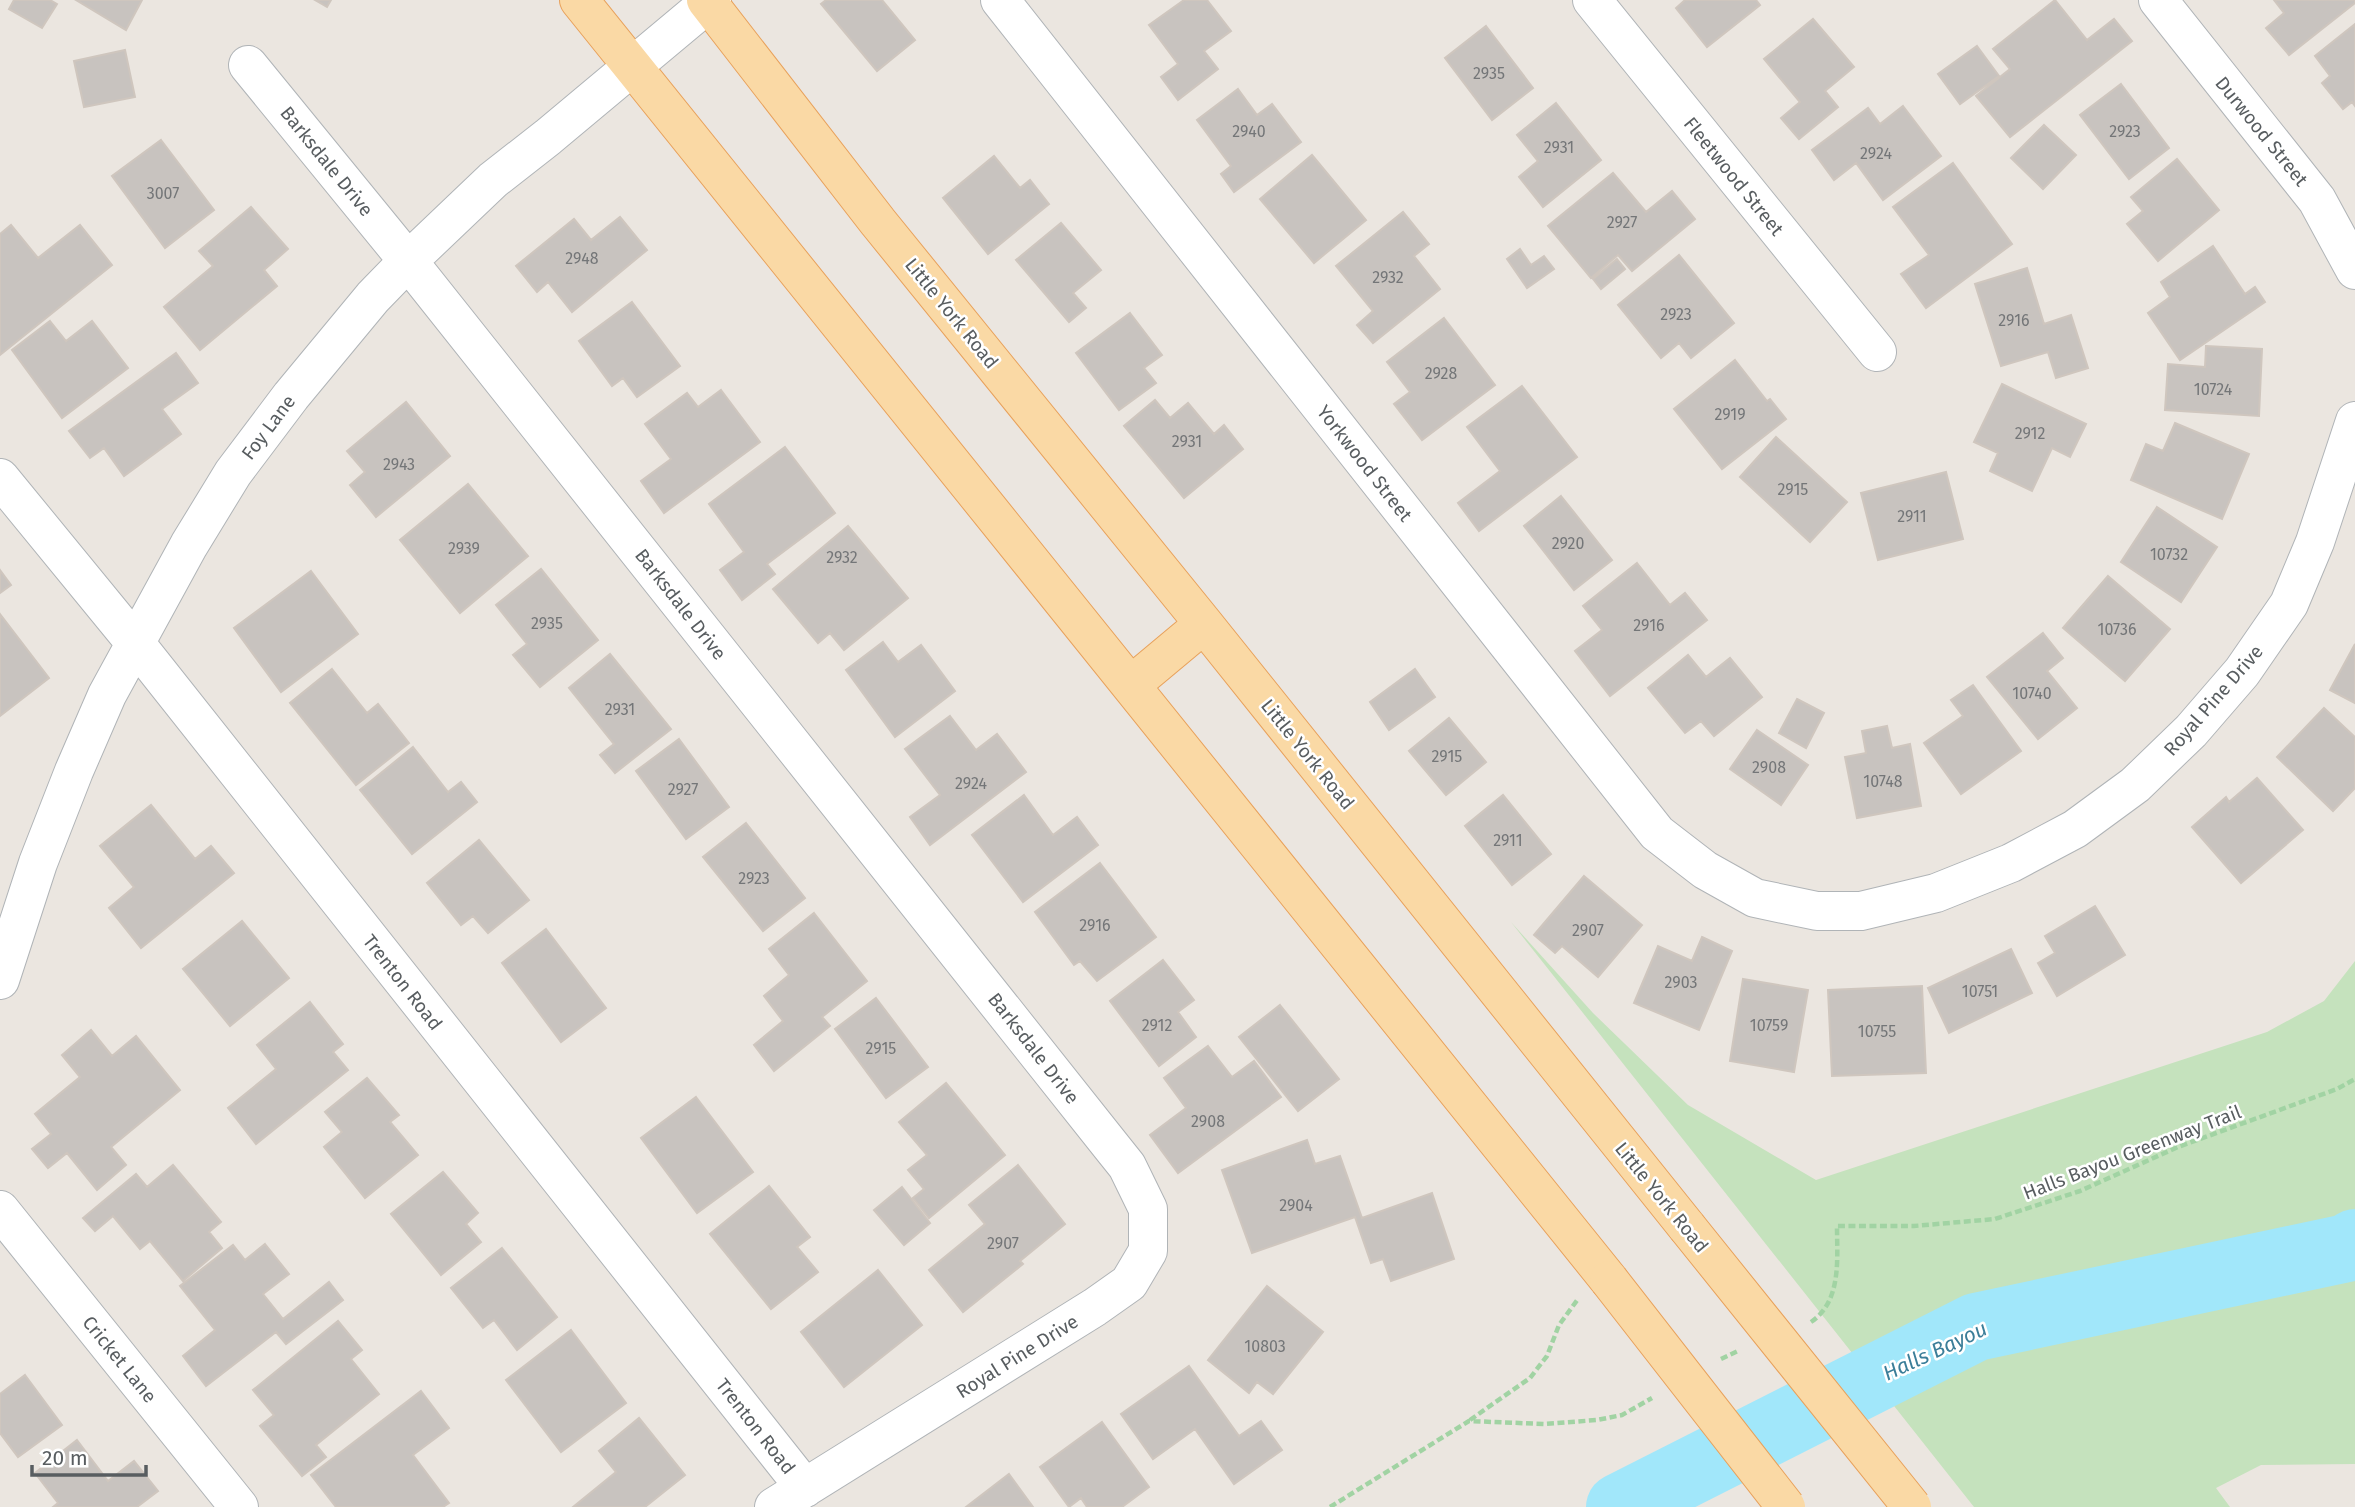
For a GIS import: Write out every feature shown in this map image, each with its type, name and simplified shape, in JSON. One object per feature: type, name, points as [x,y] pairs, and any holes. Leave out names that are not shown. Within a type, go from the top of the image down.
[{"type":"main road","points":[[579,0],[1131,685],[1594,1288],[1786,1507]]},
{"type":"main road","name":"Little York Road","points":[[709,1],[878,222],[1912,1507]]},
{"type":"main road","points":[[1131,685],[1204,624]]},
{"type":"street","name":"Yorkwood Street","points":[[1000,0],[1657,833],[1705,870],[1755,898]]},
{"type":"street","name":"Fleetwood Street","points":[[1592,0],[1877,352]]},
{"type":"street","name":"Durwood Street","points":[[2158,0],[2317,200],[2355,270]]},
{"type":"street","name":"Foy Lane","points":[[0,980],[38,863],[107,695],[189,545],[233,473],[291,396],[373,297],[408,261],[493,180],[709,1]]},
{"type":"street","name":"Barksdale Drive","points":[[248,65],[408,261],[1111,1146]]},
{"type":"street","name":"Royal Pine Drive","points":[[1755,898],[1817,911],[1861,911],[1936,893],[2011,863],[2076,829],[2135,785],[2191,732],[2242,672],[2290,604],[2315,542],[2355,421]]},
{"type":"street","name":"Trenton Road","points":[[0,478],[136,644],[789,1497]]},
{"type":"street","name":"Royal Pine Drive","points":[[789,1497],[1095,1307],[1129,1283],[1148,1251],[1147,1209],[1127,1166],[1111,1146]]},
{"type":"street","name":"Cricket Lane","points":[[0,1210],[239,1507]]},
{"type":"path","name":"Halls Bayou Greenway Trail","points":[[1810,1322],[1822,1315],[1833,1295],[1837,1226],[1914,1226],[1995,1219],[2080,1191],[2178,1147],[2337,1089],[2355,1079]]},
{"type":"path","points":[[1330,1507],[1469,1420],[1530,1378],[1547,1356],[1566,1313],[1594,1288]]},
{"type":"path","points":[[1717,1361],[1741,1350]]},
{"type":"path","points":[[1469,1420],[1544,1424],[1597,1420],[1622,1415],[1658,1395]]},
{"type":"green space","points":[[1511,922],[1593,1013],[1688,1105],[1816,1180],[2267,1032],[2324,1001],[2355,961],[2355,1464],[2261,1465],[2216,1488],[2230,1507],[1974,1507]]},
{"type":"building","points":[[14,0],[50,0],[57,4],[42,28],[9,9]]},
{"type":"building","points":[[76,0],[142,0],[126,30]]},
{"type":"building","points":[[315,0],[331,0],[327,7]]},
{"type":"building","points":[[826,0],[882,0],[915,40],[877,71],[821,4]]},
{"type":"building","points":[[1184,0],[1207,0],[1231,31],[1204,51],[1218,69],[1178,100],[1161,77],[1178,64],[1149,25]]},
{"type":"building","points":[[1685,0],[1756,0],[1760,5],[1707,47],[1676,8]]},
{"type":"building","points":[[2055,0],[2087,40],[2114,19],[2132,41],[2010,137],[1976,96],[2010,69],[1993,49]]},
{"type":"building","points":[[2274,0],[2355,0],[2355,3],[2289,55],[2266,28],[2284,13]]},
{"type":"building","points":[[1813,19],[1854,67],[1825,91],[1838,107],[1799,139],[1781,118],[1800,102],[1764,59]]},
{"type":"building","points":[[2355,24],[2355,106],[2352,102],[2343,109],[2322,83],[2330,76],[2315,56]]},
{"type":"building","points":[[1486,26],[1533,88],[1492,120],[1445,58]]},
{"type":"building","points":[[1977,46],[1999,76],[1960,104],[1938,74]]},
{"type":"building","points":[[125,50],[135,97],[84,107],[74,61]]},
{"type":"building","points":[[2121,84],[2169,148],[2129,179],[2080,115]]},
{"type":"building","points":[[1238,89],[1257,115],[1272,104],[1301,142],[1234,192],[1221,174],[1231,166],[1197,120]]},
{"type":"building","points":[[1556,103],[1601,160],[1543,207],[1519,177],[1538,161],[1517,135]]},
{"type":"building","points":[[1903,106],[1941,156],[1883,200],[1856,163],[1834,180],[1812,150],[1868,108],[1880,124]]},
{"type":"building","points":[[2044,125],[2076,155],[2043,189],[2011,158]]},
{"type":"building","points":[[161,140],[214,210],[165,248],[112,176]]},
{"type":"building","points":[[1312,155],[1366,220],[1314,263],[1260,199]]},
{"type":"building","points":[[994,156],[1020,188],[1030,180],[1049,204],[988,254],[943,198]]},
{"type":"building","points":[[2177,159],[2219,210],[2158,261],[2127,224],[2143,211],[2131,197]]},
{"type":"building","points":[[1953,163],[2012,244],[1926,308],[1901,274],[1929,255],[1893,207]]},
{"type":"building","points":[[1613,173],[1646,212],[1672,191],[1695,219],[1632,271],[1618,255],[1591,278],[1548,226]]},
{"type":"building","points":[[251,207],[288,249],[264,270],[277,286],[200,350],[164,307],[213,266],[199,251]]},
{"type":"building","points":[[1403,212],[1429,244],[1414,256],[1440,289],[1373,343],[1357,325],[1373,311],[1336,266]]},
{"type":"building","points":[[620,217],[647,250],[572,312],[548,282],[537,292],[516,266],[574,219],[591,240]]},
{"type":"building","points":[[1061,223],[1101,270],[1073,293],[1086,308],[1069,322],[1016,260]]},
{"type":"building","points":[[11,225],[38,258],[80,225],[112,265],[0,355],[0,234]]},
{"type":"building","points":[[2213,246],[2245,294],[2255,287],[2265,302],[2180,360],[2148,313],[2170,297],[2161,282]]},
{"type":"building","points":[[1520,249],[1531,265],[1544,256],[1554,269],[1527,288],[1507,259]]},
{"type":"building","points":[[1679,255],[1734,323],[1691,358],[1679,343],[1661,358],[1618,305]]},
{"type":"building","points":[[1617,259],[1625,269],[1601,289],[1593,279]]},
{"type":"building","points":[[2027,268],[2044,324],[2071,315],[2088,368],[2056,378],[2048,352],[2001,366],[1975,284]]},
{"type":"building","points":[[632,302],[680,366],[637,397],[623,378],[612,386],[579,341]]},
{"type":"building","points":[[1130,313],[1162,355],[1144,368],[1156,383],[1119,410],[1076,353]]},
{"type":"building","points":[[1444,318],[1495,385],[1422,440],[1394,404],[1410,392],[1387,362]]},
{"type":"building","points":[[50,321],[66,341],[92,321],[128,368],[62,418],[12,350]]},
{"type":"building","points":[[2206,346],[2262,349],[2259,416],[2165,410],[2168,364],[2205,367]]},
{"type":"building","points":[[176,353],[198,383],[162,409],[181,434],[124,476],[104,448],[90,458],[69,431]]},
{"type":"building","points":[[1735,360],[1767,401],[1770,399],[1786,419],[1722,469],[1674,409]]},
{"type":"building","points":[[2002,384],[2086,424],[2070,457],[2052,448],[2032,491],[1990,471],[1998,453],[1974,442]]},
{"type":"building","points":[[1522,386],[1577,457],[1479,531],[1458,503],[1500,471],[1467,427]]},
{"type":"building","points":[[721,390],[760,442],[664,513],[641,481],[671,459],[645,424],[687,393],[698,407]]},
{"type":"building","points":[[1155,400],[1170,418],[1188,403],[1214,434],[1224,425],[1243,449],[1184,498],[1124,426]]},
{"type":"building","points":[[406,402],[450,456],[376,517],[350,485],[365,472],[347,451]]},
{"type":"building","points":[[2175,423],[2249,454],[2222,519],[2131,480],[2146,444],[2163,451]]},
{"type":"building","points":[[1776,437],[1847,502],[1810,542],[1740,477]]},
{"type":"building","points":[[785,447],[835,513],[767,564],[775,574],[742,600],[720,570],[744,552],[709,504]]},
{"type":"building","points":[[1946,472],[1963,539],[1878,560],[1861,493]]},
{"type":"building","points":[[468,484],[528,556],[460,613],[400,540]]},
{"type":"building","points":[[1561,496],[1612,560],[1574,590],[1524,526]]},
{"type":"building","points":[[2157,507],[2217,547],[2181,602],[2121,562]]},
{"type":"building","points":[[848,526],[908,598],[844,650],[830,633],[818,643],[773,589]]},
{"type":"building","points":[[1637,563],[1670,605],[1685,593],[1707,620],[1610,696],[1575,651],[1602,630],[1583,606]]},
{"type":"building","points":[[541,569],[598,640],[540,687],[513,655],[527,644],[496,605]]},
{"type":"building","points":[[0,570],[11,585],[0,593]]},
{"type":"building","points":[[311,571],[358,634],[281,692],[234,628]]},
{"type":"building","points":[[2108,576],[2170,629],[2125,681],[2063,628]]},
{"type":"building","points":[[0,614],[49,678],[0,716]]},
{"type":"building","points":[[2043,633],[2063,658],[2047,671],[2077,708],[2038,739],[1987,677]]},
{"type":"building","points":[[883,642],[898,662],[921,645],[955,691],[895,737],[846,670]]},
{"type":"building","points":[[2355,644],[2355,703],[2330,690]]},
{"type":"building","points":[[610,654],[671,729],[615,773],[600,755],[614,744],[569,688]]},
{"type":"building","points":[[1688,655],[1706,677],[1730,658],[1762,697],[1714,736],[1701,721],[1685,733],[1648,688]]},
{"type":"building","points":[[332,669],[367,713],[378,704],[409,743],[356,785],[290,703]]},
{"type":"building","points":[[1415,669],[1435,697],[1389,730],[1370,702]]},
{"type":"building","points":[[1973,685],[2021,751],[1961,794],[1924,743],[1963,716],[1951,700]]},
{"type":"building","points":[[1797,699],[1824,713],[1806,748],[1779,733]]},
{"type":"building","points":[[2324,708],[2355,737],[2355,788],[2333,811],[2277,757]]},
{"type":"building","points":[[950,716],[976,750],[997,734],[1026,772],[930,845],[910,817],[940,795],[905,749]]},
{"type":"building","points":[[1449,718],[1486,762],[1446,795],[1409,751]]},
{"type":"building","points":[[1887,726],[1892,748],[1910,744],[1921,806],[1857,818],[1845,757],[1866,753],[1862,731]]},
{"type":"building","points":[[1757,730],[1808,765],[1781,805],[1730,769]]},
{"type":"building","points":[[679,739],[729,807],[686,839],[636,771]]},
{"type":"building","points":[[413,747],[448,792],[461,782],[477,802],[412,854],[360,790]]},
{"type":"building","points":[[2257,778],[2303,830],[2241,883],[2192,827],[2226,797],[2229,802]]},
{"type":"building","points":[[1024,795],[1053,835],[1077,817],[1098,845],[1023,902],[972,835]]},
{"type":"building","points":[[1503,795],[1551,854],[1512,885],[1465,826]]},
{"type":"building","points":[[151,805],[195,859],[211,846],[234,873],[141,948],[109,908],[134,887],[100,846]]},
{"type":"building","points":[[746,823],[805,898],[763,931],[703,857]]},
{"type":"building","points":[[479,840],[529,900],[488,933],[473,916],[461,925],[427,883]]},
{"type":"building","points":[[1100,863],[1156,937],[1097,981],[1080,961],[1074,965],[1035,912]]},
{"type":"building","points":[[1584,876],[1642,925],[1598,977],[1562,946],[1555,953],[1534,935]]},
{"type":"building","points":[[2095,906],[2125,955],[2057,996],[2038,963],[2055,953],[2045,936]]},
{"type":"building","points":[[814,913],[867,981],[822,1017],[830,1026],[774,1071],[754,1045],[783,1021],[764,996],[789,975],[769,949]]},
{"type":"building","points":[[242,921],[289,978],[230,1026],[183,969]]},
{"type":"building","points":[[546,929],[606,1008],[561,1042],[502,963]]},
{"type":"building","points":[[1702,937],[1732,951],[1699,1030],[1634,1003],[1658,946],[1692,961]]},
{"type":"building","points":[[2011,949],[2032,993],[1949,1033],[1928,988]]},
{"type":"building","points":[[1163,960],[1194,1000],[1178,1012],[1196,1037],[1159,1066],[1110,1001]]},
{"type":"building","points":[[1743,979],[1808,990],[1794,1072],[1730,1061]]},
{"type":"building","points":[[1922,986],[1926,1073],[1832,1076],[1828,990]]},
{"type":"building","points":[[876,998],[928,1067],[886,1098],[835,1029]]},
{"type":"building","points":[[310,1002],[343,1044],[333,1052],[348,1070],[256,1144],[228,1108],[276,1069],[257,1045]]},
{"type":"building","points":[[1280,1005],[1339,1079],[1298,1111],[1239,1037]]},
{"type":"building","points":[[91,1030],[112,1056],[136,1036],[180,1090],[111,1147],[126,1165],[97,1190],[67,1153],[48,1168],[32,1149],[51,1134],[35,1114],[80,1077],[62,1055]]},
{"type":"building","points":[[1208,1046],[1232,1077],[1254,1061],[1281,1097],[1178,1173],[1150,1135],[1186,1108],[1164,1078]]},
{"type":"building","points":[[367,1078],[399,1115],[390,1122],[418,1155],[365,1198],[324,1147],[342,1132],[325,1112]]},
{"type":"building","points":[[946,1083],[1005,1155],[929,1218],[913,1198],[924,1189],[908,1170],[927,1155],[899,1122]]},
{"type":"building","points":[[696,1097],[753,1172],[697,1213],[641,1138]]},
{"type":"building","points":[[1307,1140],[1315,1164],[1340,1156],[1362,1218],[1432,1193],[1454,1259],[1391,1281],[1383,1259],[1371,1263],[1355,1217],[1252,1253],[1222,1170]]},
{"type":"building","points":[[173,1165],[221,1222],[209,1232],[222,1248],[183,1281],[150,1241],[140,1249],[113,1216],[95,1231],[83,1218],[136,1174],[147,1187]]},
{"type":"building","points":[[1018,1165],[1065,1224],[1020,1261],[1023,1264],[963,1312],[929,1270],[985,1224],[969,1205]]},
{"type":"building","points":[[443,1172],[478,1213],[466,1224],[481,1242],[441,1275],[391,1214]]},
{"type":"building","points":[[769,1186],[810,1237],[797,1247],[818,1272],[771,1309],[710,1234]]},
{"type":"building","points":[[902,1187],[930,1223],[904,1245],[874,1210]]},
{"type":"building","points":[[265,1244],[289,1274],[263,1294],[283,1319],[329,1282],[343,1300],[286,1344],[276,1332],[206,1386],[183,1356],[215,1330],[180,1286],[233,1245],[245,1260]]},
{"type":"building","points":[[502,1248],[557,1317],[517,1350],[494,1320],[483,1328],[451,1288]]},
{"type":"building","points":[[878,1270],[922,1325],[844,1387],[801,1332]]},
{"type":"building","points":[[1267,1286],[1323,1332],[1273,1394],[1257,1382],[1249,1393],[1208,1360]]},
{"type":"building","points":[[338,1321],[362,1350],[351,1359],[379,1394],[316,1445],[326,1457],[302,1476],[260,1426],[274,1415],[253,1390]]},
{"type":"building","points":[[571,1330],[626,1403],[561,1452],[506,1380]]},
{"type":"building","points":[[1189,1366],[1239,1436],[1261,1421],[1282,1450],[1234,1484],[1195,1429],[1153,1459],[1121,1414]]},
{"type":"building","points":[[25,1375],[62,1425],[18,1457],[0,1433],[0,1394]]},
{"type":"building","points":[[421,1391],[449,1428],[413,1455],[449,1503],[443,1507],[336,1507],[311,1475]]},
{"type":"building","points":[[639,1418],[685,1475],[645,1507],[573,1507],[616,1472],[599,1451]]},
{"type":"building","points":[[1102,1422],[1149,1487],[1122,1507],[1087,1507],[1081,1498],[1069,1507],[1040,1467]]},
{"type":"building","points":[[77,1440],[108,1481],[134,1461],[158,1491],[137,1507],[53,1507],[58,1503],[35,1473]]},
{"type":"building","points":[[1009,1474],[1033,1507],[966,1507]]},
{"type":"waterway","name":"Halls Bayou","points":[[1620,1507],[1976,1327],[2347,1248],[2355,1243]]}]
